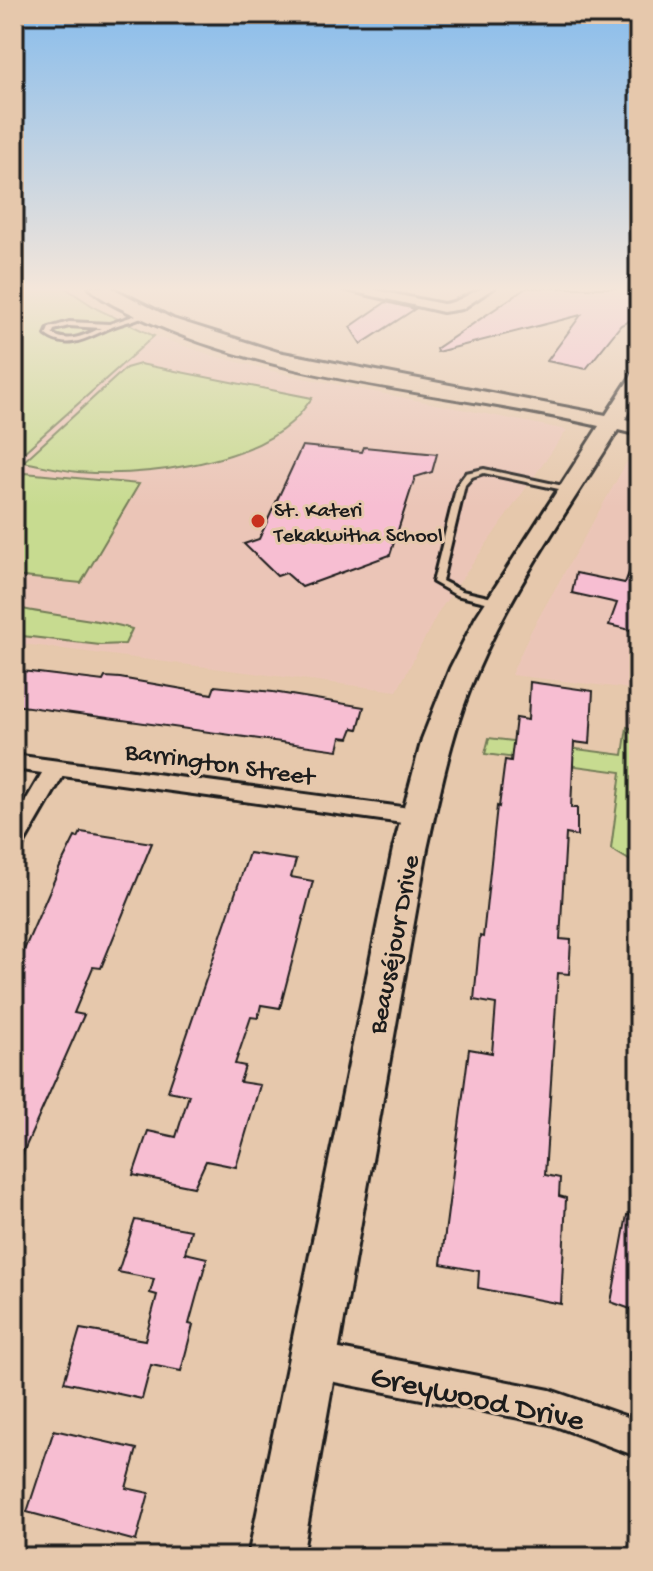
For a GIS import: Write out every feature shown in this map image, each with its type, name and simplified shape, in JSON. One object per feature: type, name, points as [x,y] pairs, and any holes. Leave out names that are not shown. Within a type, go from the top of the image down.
[{"type":"main road","points":[[288,360],[623,415]]},
{"type":"main road","points":[[357,360],[623,415],[639,429]]},
{"type":"main road","name":"Beauséjour Drive","points":[[275,1557],[417,817],[444,718],[464,668],[499,602],[568,489],[623,415],[639,379]]},
{"type":"street","name":"Barrington Street","points":[[14,762],[417,817]]},
{"type":"street","points":[[14,841],[57,767]]},
{"type":"street","name":"Greywood Drive","points":[[314,1361],[550,1407],[639,1439]]},
{"type":"lane","points":[[499,602],[459,593],[437,582],[461,485],[469,475],[484,471],[568,489]]},
{"type":"shaded area","name":"St. Kateri Tekakwitha School","points":[[127,360],[231,360],[288,375],[567,430],[439,611],[397,691],[14,645],[14,461]]},
{"type":"shaded area","points":[[639,460],[639,731],[627,727],[632,689],[511,675],[531,631],[627,462]]},
{"type":"green space","points":[[14,360],[127,360],[14,461]]},
{"type":"green space","points":[[140,364],[312,398],[295,419],[272,437],[247,449],[191,465],[103,473],[23,462],[126,368]]},
{"type":"green space","points":[[25,473],[139,484],[81,583],[14,576],[14,488]]},
{"type":"green space","points":[[14,607],[132,629],[125,644],[100,645],[14,635]]},
{"type":"green space","points":[[627,727],[639,731],[639,866],[611,849],[621,772],[485,754],[489,738],[623,755]]},
{"type":"building","points":[[548,360],[593,360],[586,369]]},
{"type":"building","points":[[302,446],[362,452],[364,447],[437,454],[432,472],[415,477],[390,555],[302,587],[286,573],[277,576],[244,544],[259,539]]},
{"type":"building","points":[[637,552],[639,632],[609,625],[617,603],[572,593],[576,573],[625,583]]},
{"type":"building","points":[[14,670],[103,681],[105,677],[120,678],[212,694],[215,686],[273,692],[364,707],[358,729],[353,728],[349,738],[341,737],[338,750],[14,705]]},
{"type":"building","points":[[530,682],[593,691],[590,744],[574,742],[571,808],[577,808],[577,836],[566,834],[560,939],[571,940],[569,974],[558,973],[545,1175],[560,1178],[559,1196],[566,1198],[561,1304],[478,1288],[479,1271],[441,1264],[469,1049],[492,1053],[496,1004],[474,1000],[480,936],[483,937],[505,760],[511,761],[516,718],[528,720]]},
{"type":"building","points":[[81,832],[152,843],[101,968],[93,967],[74,1013],[84,1015],[14,1173],[14,973],[59,869],[75,837],[78,838]]},
{"type":"building","points":[[249,853],[296,860],[291,877],[313,881],[280,1008],[261,1005],[258,1018],[251,1017],[235,1064],[245,1066],[240,1082],[260,1085],[236,1167],[206,1161],[194,1187],[133,1175],[148,1131],[176,1137],[189,1095],[168,1091]]},
{"type":"building","points":[[627,1215],[639,1216],[639,1312],[611,1302]]},
{"type":"building","points":[[135,1220],[191,1230],[185,1253],[207,1258],[189,1324],[193,1325],[181,1371],[151,1365],[142,1399],[64,1382],[80,1329],[145,1340],[157,1295],[150,1293],[154,1279],[118,1272]]},
{"type":"building","points":[[54,1430],[137,1449],[126,1488],[149,1493],[136,1541],[27,1512]]},
{"type":"place","name":"St. Kateri Tekakwitha School","points":[[258,521]]}]
